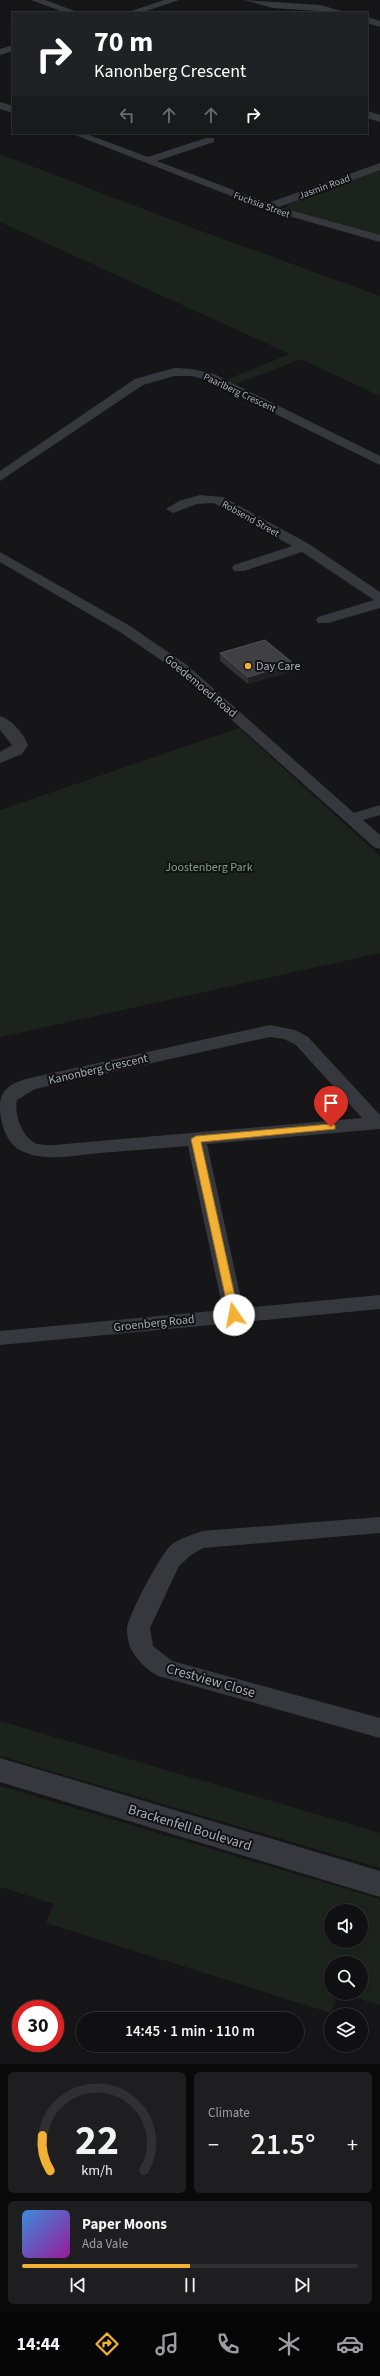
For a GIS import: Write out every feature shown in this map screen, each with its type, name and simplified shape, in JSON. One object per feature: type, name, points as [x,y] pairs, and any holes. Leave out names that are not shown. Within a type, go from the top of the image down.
[{"type":"street","points":[[36,0],[72,12]]},
{"type":"street","points":[[133,12],[174,0]]},
{"type":"street","points":[[249,0],[276,7],[326,9],[340,12]]},
{"type":"street","points":[[368,20],[380,24]]},
{"type":"street","points":[[0,52],[12,48]]},
{"type":"street","points":[[0,105],[12,110]]},
{"type":"street","points":[[368,114],[380,119]]},
{"type":"street","name":"Fuchsia Street","points":[[78,134],[268,207],[380,239]]},
{"type":"street","points":[[147,161],[210,140]]},
{"type":"street","name":"Jasmin Road","points":[[268,207],[380,166]]},
{"type":"street","name":"Paarlberg Crescent","points":[[0,477],[140,382],[163,373],[176,371],[188,371],[210,376],[380,461]]},
{"type":"street","name":"Robsend Street","points":[[173,508],[194,500],[207,498],[218,500],[304,547],[380,598]]},
{"type":"street","name":"Robsend Street","points":[[239,568],[304,547]]},
{"type":"street","name":"Goedemoed Road","points":[[0,556],[125,630],[182,668],[353,818],[380,844]]},
{"type":"street","points":[[323,620],[380,603]]},
{"type":"street","points":[[0,721],[18,740],[20,745],[16,751],[0,758]]},
{"type":"street","points":[[353,818],[380,810]]},
{"type":"street","name":"Kanonberg Crescent","points":[[270,1031],[289,1034],[302,1041],[378,1123],[54,1151],[36,1150],[19,1140],[5,1110],[5,1104],[12,1094],[30,1084],[270,1031]]},
{"type":"street","points":[[196,1139],[234,1315]]},
{"type":"street","name":"Groenberg Road","points":[[0,1338],[380,1302]]},
{"type":"street","name":"Crestview Close","points":[[380,1525],[202,1540],[192,1543],[184,1547],[172,1558],[138,1628],[138,1639],[142,1649],[156,1664],[380,1728]]},
{"type":"street","name":"Brackenfell Boulevard","points":[[0,1770],[380,1884]]},
{"type":"green space","points":[[0,154],[190,227],[380,296],[380,396],[301,359],[236,384],[226,380],[290,354],[0,222]]},
{"type":"green space","points":[[380,169],[380,236],[290,211],[286,208],[290,203]]},
{"type":"green space","name":"Joostenberg Park","points":[[239,728],[380,856],[380,953],[0,1037],[0,810]]},
{"type":"green space","points":[[0,1721],[380,1833],[380,1868],[0,1756]]},
{"type":"green space","points":[[0,1786],[380,1899],[380,2005],[364,2000],[368,2000],[368,1956],[324,1956],[324,2000],[336,2000],[333,2008],[324,2008],[324,2011],[46,1923],[54,1904],[0,1887]]},
{"type":"building","points":[[265,640],[293,663],[248,677],[220,653]]},
{"type":"place","name":"Day Care","points":[[248,666]]},
{"type":"route","points":[[234,1315],[196,1139],[331,1127]]}]
